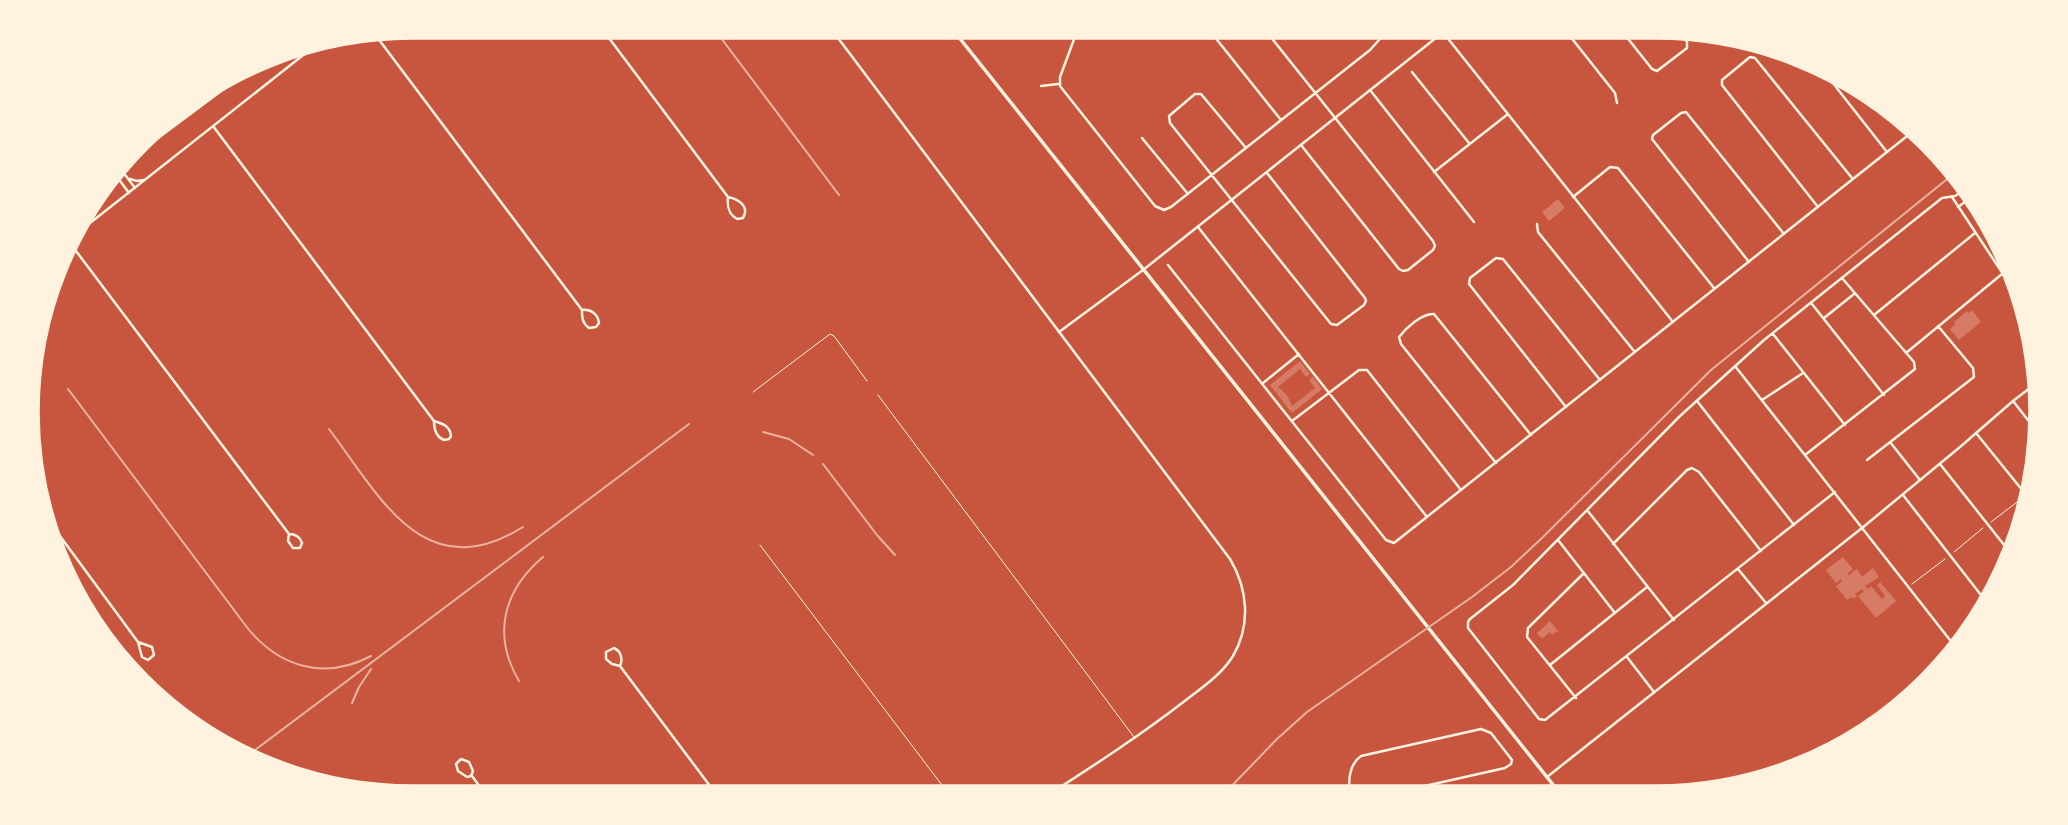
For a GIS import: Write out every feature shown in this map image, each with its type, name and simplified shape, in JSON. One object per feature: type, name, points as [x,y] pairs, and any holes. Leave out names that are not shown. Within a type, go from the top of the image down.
[{"type":"main road","points":[[960,39],[1553,784]]},
{"type":"main road","points":[[164,133],[208,100]]},
{"type":"street","points":[[610,39],[728,197],[731,215],[737,219],[743,218],[746,212],[742,204],[735,198],[728,197]]},
{"type":"street","points":[[839,39],[1230,559],[1244,596],[1245,618],[1242,633],[1229,662],[1206,684],[1136,738],[1062,786]]},
{"type":"street","points":[[1075,39],[1060,83],[1061,88],[1157,207],[1164,210],[1169,209],[1374,47],[1380,39]]},
{"type":"street","points":[[1216,39],[1281,120]]},
{"type":"street","points":[[1272,39],[1433,241],[1435,246],[1432,251],[1408,270],[1399,269],[1301,145]]},
{"type":"street","points":[[1059,332],[1143,270],[1434,39]]},
{"type":"street","points":[[1449,39],[1673,322]]},
{"type":"street","points":[[1572,39],[1615,93],[1617,103]]},
{"type":"street","points":[[1629,39],[1655,71],[1660,70],[1687,48],[1685,40]]},
{"type":"street","points":[[379,40],[582,310],[585,324],[589,328],[596,327],[599,323],[596,315],[582,310]]},
{"type":"street","points":[[88,226],[304,55]]},
{"type":"street","points":[[1818,207],[1721,82],[1750,57],[1755,58],[1853,179]]},
{"type":"street","points":[[1412,72],[1469,144]]},
{"type":"street","points":[[1041,86],[1060,83]]},
{"type":"street","points":[[1834,84],[1887,152]]},
{"type":"street","points":[[1370,90],[1474,222]]},
{"type":"street","points":[[1246,148],[1203,95],[1195,94],[1169,117],[1170,123],[1331,324],[1337,325],[1364,305],[1366,300],[1267,173]]},
{"type":"street","points":[[1749,262],[1651,137],[1681,113],[1686,112],[1784,234]]},
{"type":"street","points":[[1434,172],[1508,114]]},
{"type":"street","points":[[213,126],[434,421],[439,438],[449,439],[451,434],[448,427],[434,421]]},
{"type":"street","points":[[1168,265],[1387,540],[1398,541],[1908,136]]},
{"type":"street","points":[[1142,138],[1188,194]]},
{"type":"street","points":[[1573,197],[1610,167],[1618,168],[1714,289]]},
{"type":"street","points":[[125,174],[135,188]]},
{"type":"street","points":[[127,177],[137,181],[145,180]]},
{"type":"street","points":[[120,180],[129,192]]},
{"type":"street","points":[[1835,492],[1548,719],[1539,719],[1469,630],[1467,624],[1471,618],[1513,585],[1697,401],[1772,333],[1942,198],[1959,194]]},
{"type":"street","points":[[1906,353],[2002,274],[1952,197]]},
{"type":"street","points":[[1958,207],[1964,202]]},
{"type":"street","points":[[1537,224],[1538,232],[1634,353]]},
{"type":"street","points":[[1198,227],[1427,517]]},
{"type":"street","points":[[1874,315],[1975,233]]},
{"type":"street","points":[[76,248],[289,534],[300,538],[300,548],[293,548],[288,541],[289,534]]},
{"type":"street","points":[[1566,407],[1471,287],[1469,280],[1496,258],[1503,259],[1600,380]]},
{"type":"street","points":[[1167,274],[1172,270]]},
{"type":"street","points":[[1805,455],[1914,371],[1915,363],[1842,278]]},
{"type":"street","points":[[1824,318],[1856,293]]},
{"type":"street","points":[[1811,303],[1884,395]]},
{"type":"street","points":[[1496,463],[1401,344],[1399,337],[1426,314],[1434,314],[1531,435]]},
{"type":"street","points":[[1867,460],[1974,377],[1973,368],[1938,326]]},
{"type":"street","points":[[1772,333],[1845,425]]},
{"type":"street","points":[[1262,383],[1299,354]]},
{"type":"street","points":[[1735,366],[1951,641]]},
{"type":"street","points":[[1292,421],[1359,370],[1367,370],[1462,490]]},
{"type":"street","points":[[1762,400],[1803,372]]},
{"type":"street","points":[[1547,777],[1862,528],[2029,389]]},
{"type":"street","points":[[1697,401],[1794,525]]},
{"type":"street","points":[[2013,401],[2030,422]]},
{"type":"street","points":[[1976,433],[2021,491]]},
{"type":"street","points":[[1890,442],[1920,481]]},
{"type":"street","points":[[1940,464],[2005,546]]},
{"type":"street","points":[[1613,544],[1692,468],[1699,472],[1761,551]]},
{"type":"street","points":[[1902,495],[1981,596]]},
{"type":"street","points":[[1587,510],[1674,620]]},
{"type":"street","points":[[58,534],[138,642],[142,657],[148,660],[152,658],[152,647],[138,642]]},
{"type":"street","points":[[1558,540],[1615,613]]},
{"type":"street","points":[[1738,569],[1766,603]]},
{"type":"street","points":[[1576,698],[1527,637],[1526,629],[1584,573]]},
{"type":"street","points":[[1550,665],[1647,587]]},
{"type":"street","points":[[620,666],[622,658],[617,649],[606,652],[608,662],[620,666],[710,786]]},
{"type":"street","points":[[1627,657],[1654,692]]},
{"type":"street","points":[[1349,786],[1350,774],[1356,760],[1361,756],[1481,729],[1491,733],[1511,757],[1511,764],[1505,768],[1425,786]]},
{"type":"street","points":[[465,759],[469,762],[473,771],[471,776],[467,777],[458,771],[456,764],[459,760],[465,759]]},
{"type":"street","points":[[471,776],[479,786]]},
{"type":"lane","points":[[753,392],[830,334],[867,381]]},
{"type":"lane","points":[[878,396],[1136,738]]},
{"type":"lane","points":[[760,545],[943,786]]},
{"type":"path","points":[[1989,523],[2019,501]]},
{"type":"path","points":[[1952,553],[1986,526]]},
{"type":"path","points":[[1911,585],[1947,557]]},
{"type":"building","points":[[1558,199],[1565,208],[1549,221],[1542,212]]},
{"type":"building","points":[[1972,310],[1981,322],[1959,340],[1950,329],[1954,322]]},
{"type":"building","points":[[1300,361],[1310,374],[1306,377],[1300,369],[1278,387],[1287,395],[1292,406],[1315,388],[1309,380],[1313,377],[1322,389],[1292,413],[1270,385]]},
{"type":"building","points":[[1843,557],[1853,569],[1847,574],[1849,575],[1857,569],[1862,577],[1873,568],[1879,577],[1865,586],[1868,589],[1871,586],[1882,599],[1885,596],[1877,585],[1880,582],[1896,601],[1876,618],[1858,596],[1864,591],[1862,589],[1853,599],[1852,597],[1847,600],[1836,586],[1841,579],[1836,583],[1826,570]]},
{"type":"building","points":[[1550,621],[1558,631],[1540,637],[1537,633]]},
{"type":"railway","points":[[722,39],[839,195]]},
{"type":"railway","points":[[1232,786],[1307,712],[1511,567],[1711,370],[1947,179]]},
{"type":"railway","points":[[68,389],[259,640],[287,660],[303,666],[336,668],[371,656]]},
{"type":"railway","points":[[254,751],[689,424]]},
{"type":"railway","points":[[329,429],[387,506],[408,527],[432,541],[458,547],[488,543],[523,527]]},
{"type":"railway","points":[[763,432],[789,439],[813,455]]},
{"type":"railway","points":[[823,464],[895,555]]},
{"type":"railway","points":[[519,681],[506,647],[506,614],[519,584],[543,557]]},
{"type":"railway","points":[[352,703],[371,669]]}]
